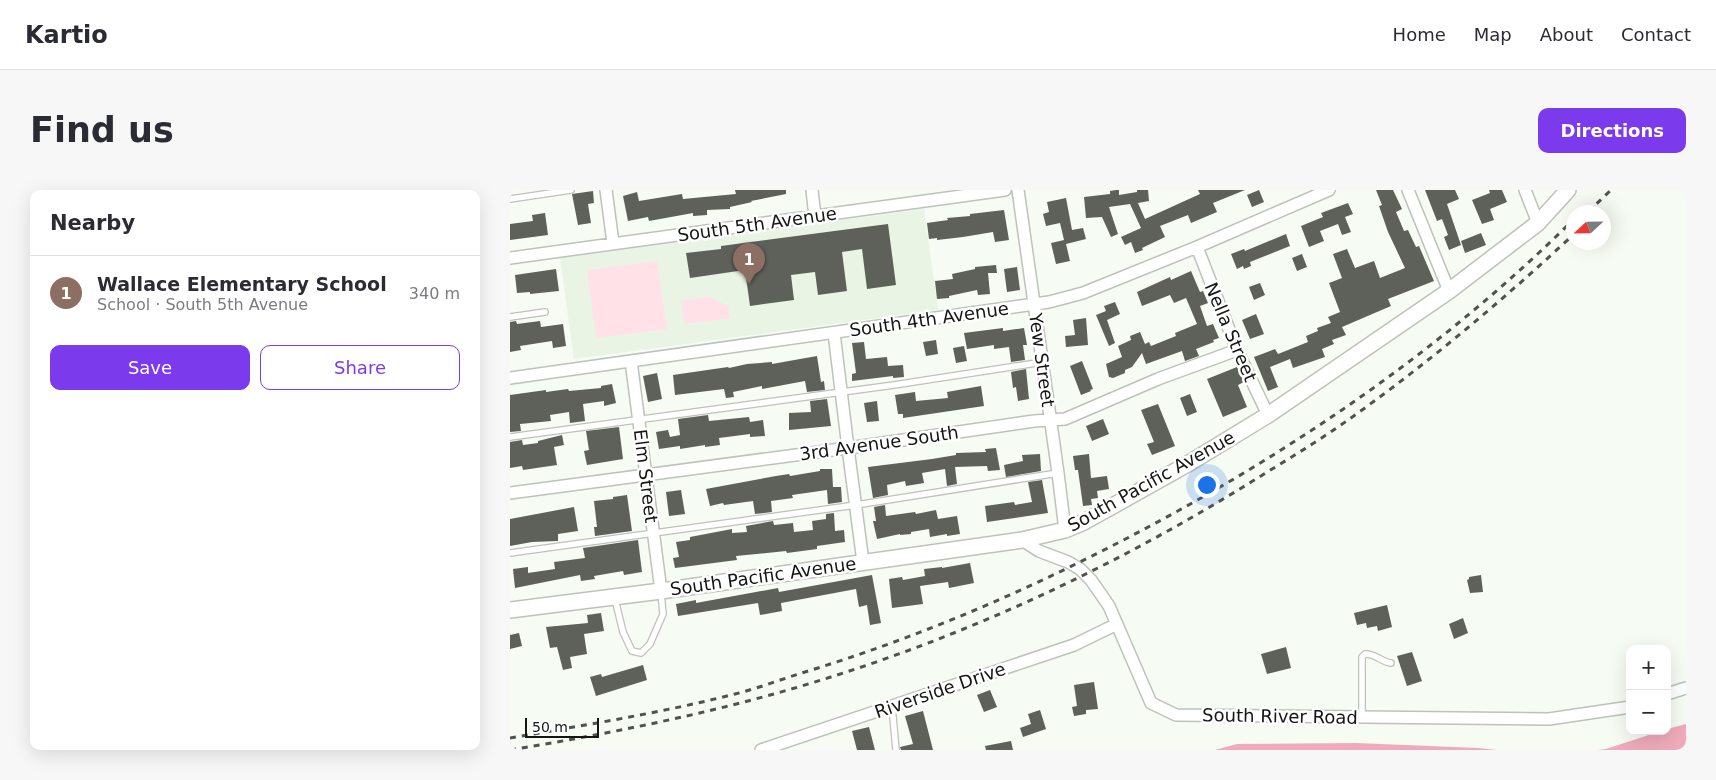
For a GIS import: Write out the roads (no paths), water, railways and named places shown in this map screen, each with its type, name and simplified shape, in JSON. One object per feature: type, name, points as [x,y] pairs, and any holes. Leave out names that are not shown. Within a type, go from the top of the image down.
[{"type":"street","points":[[606,190],[613,243]]},
{"type":"street","points":[[812,190],[815,217]]},
{"type":"street","name":"South 5th Avenue","points":[[510,258],[1005,190]]},
{"type":"street","name":"Yew Street","points":[[1018,190],[1065,530]]},
{"type":"street","name":"South 4th Avenue","points":[[510,378],[1049,302],[1083,293],[1197,247],[1329,190]]},
{"type":"street","points":[[1408,190],[1449,292]]},
{"type":"street","points":[[1525,190],[1538,223]]},
{"type":"street","name":"South Pacific Avenue","points":[[510,610],[661,591],[1022,540],[1065,530],[1084,522],[1186,465],[1268,415],[1449,292],[1538,223],[1568,190]]},
{"type":"street","name":"Nella Street","points":[[1197,247],[1237,350],[1268,415]]},
{"type":"street","points":[[834,333],[863,562]]},
{"type":"street","name":"3rd Avenue South","points":[[510,493],[646,476],[1034,421],[1065,419],[1158,380],[1237,350]]},
{"type":"street","name":"Elm Street","points":[[630,362],[661,591]]},
{"type":"street","name":"South River Road","points":[[1022,540],[1039,551],[1068,562],[1080,569],[1100,591],[1117,624],[1151,703],[1176,715],[1549,719],[1626,707]]},
{"type":"street","name":"Riverside Drive","points":[[761,750],[1074,645],[1117,624]]},
{"type":"street","points":[[1671,693],[1686,688]]},
{"type":"lane","points":[[510,199],[571,190]]},
{"type":"lane","points":[[510,317],[545,312]]},
{"type":"lane","points":[[510,437],[841,392],[1042,362]]},
{"type":"lane","points":[[510,553],[856,505],[1058,473]]},
{"type":"lane","points":[[615,597],[623,632],[632,650],[641,653],[650,644],[663,614],[661,591]]},
{"type":"lane","points":[[1362,717],[1362,657],[1369,653],[1385,662],[1391,663]]},
{"type":"lane","points":[[892,706],[896,750]]},
{"type":"railway","points":[[1595,205],[1611,190]]},
{"type":"railway","points":[[510,738],[651,713],[753,689],[914,635],[985,606],[1055,574],[1156,523],[1220,487],[1346,408],[1464,318],[1520,270],[1566,227]]},
{"type":"railway","points":[[510,750],[592,736],[673,719],[794,688],[890,657],[946,636],[1055,589],[1161,535],[1287,460],[1333,430],[1440,351],[1566,241]]},
{"type":"place","name":"Wallace Elementary School","points":[[749,284]]}]
